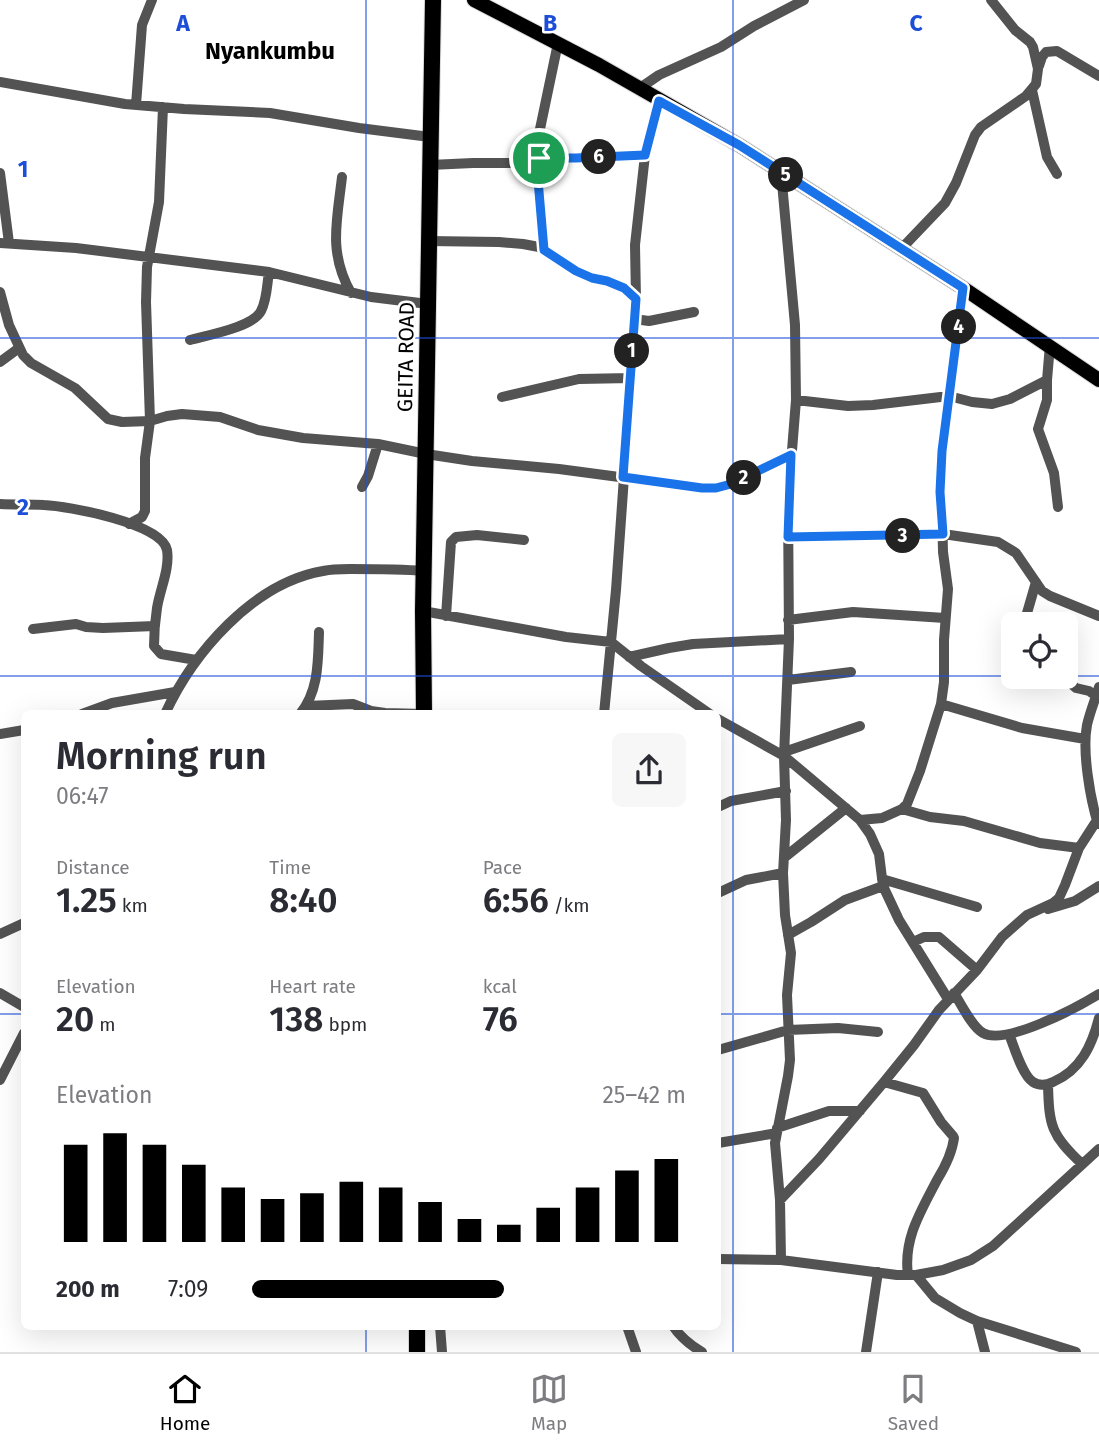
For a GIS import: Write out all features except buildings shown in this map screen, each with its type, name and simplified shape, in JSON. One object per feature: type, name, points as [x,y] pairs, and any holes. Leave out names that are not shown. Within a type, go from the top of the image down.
[{"type":"highway","name":"GEITA ROAD","points":[[424,710],[423,611],[433,0]]},
{"type":"highway","points":[[417,1330],[417,1352]]},
{"type":"main road","points":[[474,0],[558,43],[739,145],[1051,345],[1099,380]]},
{"type":"street","points":[[136,105],[142,25],[152,0]]},
{"type":"street","points":[[640,88],[659,75],[721,47],[804,0]]},
{"type":"street","points":[[991,0],[1033,47],[1038,69]]},
{"type":"street","points":[[544,250],[538,180],[540,129],[558,43]]},
{"type":"street","points":[[902,248],[945,203],[981,127],[1032,90],[1046,52],[1057,51],[1099,76]]},
{"type":"street","points":[[0,82],[136,105],[270,113],[430,137]]},
{"type":"street","points":[[1032,90],[1047,157],[1057,174]]},
{"type":"street","points":[[604,710],[631,378],[636,299],[635,245],[645,155],[659,101]]},
{"type":"street","points":[[129,524],[145,513],[145,458],[150,421],[147,258],[159,202],[163,107]]},
{"type":"street","points":[[430,165],[645,155]]},
{"type":"street","points":[[781,172],[795,325],[796,400],[788,537],[789,639],[784,754],[786,791],[783,873],[791,965],[787,995],[790,1060],[775,1150],[780,1200],[781,1260]]},
{"type":"street","points":[[0,173],[4,243],[76,248],[269,272],[351,293],[428,304]]},
{"type":"street","points":[[342,177],[335,241],[341,274],[351,293]]},
{"type":"street","points":[[428,241],[530,245],[544,250],[576,271],[624,288],[636,299]]},
{"type":"street","points":[[190,340],[238,326],[258,317],[263,307],[269,272]]},
{"type":"street","points":[[860,820],[882,818],[902,809],[909,799],[941,704],[948,589],[943,552],[941,470],[944,427],[963,288]]},
{"type":"street","points":[[0,292],[5,316],[19,348],[31,363],[75,388],[108,419],[122,422],[150,421],[182,414],[220,417],[258,430],[303,438],[378,444],[426,454],[716,488],[731,484],[791,455]]},
{"type":"street","points":[[634,320],[649,321],[694,312]]},
{"type":"street","points":[[1051,345],[1047,400],[1038,429],[1054,473],[1058,507]]},
{"type":"street","points":[[0,362],[19,348]]},
{"type":"street","points":[[502,397],[579,379],[631,378]]},
{"type":"street","points":[[796,400],[848,406],[949,396],[992,404],[1010,399],[1047,380]]},
{"type":"street","points":[[362,488],[378,444]]},
{"type":"street","points":[[0,504],[44,505],[102,515],[162,540],[167,554],[157,607],[154,646],[161,654],[196,660]]},
{"type":"street","points":[[788,537],[943,534],[991,540],[1016,553],[1042,591],[1099,616]]},
{"type":"street","points":[[446,616],[451,542],[456,537],[477,535],[524,540]]},
{"type":"street","points":[[167,710],[196,660],[218,634],[264,595],[319,571],[384,568],[425,571]]},
{"type":"street","points":[[1027,612],[1036,582]]},
{"type":"street","points":[[423,611],[611,642],[704,710]]},
{"type":"street","points":[[788,620],[853,612],[945,618]]},
{"type":"street","points":[[33,629],[76,624],[103,628],[155,626]]},
{"type":"street","points":[[304,710],[314,689],[319,632]]},
{"type":"street","points":[[629,657],[693,644],[789,639]]},
{"type":"street","points":[[788,680],[851,673]]},
{"type":"street","points":[[780,1200],[860,1111],[951,996],[977,970],[1013,926],[1027,915],[1059,898],[1079,848],[1098,821],[1091,792],[1085,739],[1098,694],[1078,688]]},
{"type":"street","points":[[93,710],[112,703],[175,692]]},
{"type":"street","points":[[304,710],[353,704],[368,710]]},
{"type":"street","points":[[941,704],[1021,728],[1085,739]]},
{"type":"street","points":[[721,721],[784,754],[860,820],[879,854],[883,882],[899,920],[951,996],[985,1035],[1009,1034],[1034,1026],[1099,995]]},
{"type":"street","points":[[784,754],[860,726]]},
{"type":"street","points":[[0,734],[21,730]]},
{"type":"street","points":[[721,806],[731,801],[786,791]]},
{"type":"street","points":[[785,857],[846,808]]},
{"type":"street","points":[[902,809],[930,817],[964,821],[1040,843],[1079,848]]},
{"type":"street","points":[[721,892],[746,880],[783,873]]},
{"type":"street","points":[[788,935],[845,900],[883,882],[977,907]]},
{"type":"street","points":[[1038,909],[1063,906],[1099,886]]},
{"type":"street","points":[[0,933],[21,924]]},
{"type":"street","points":[[913,942],[924,937],[939,937],[977,970]]},
{"type":"street","points":[[0,993],[21,1005]]},
{"type":"street","points":[[1009,1034],[1026,1075],[1034,1083],[1048,1084],[1061,1078],[1077,1065],[1091,1044],[1099,1018]]},
{"type":"street","points":[[721,1049],[788,1030],[826,1027],[878,1032]]},
{"type":"street","points":[[0,1080],[21,1038]]},
{"type":"street","points":[[884,1082],[923,1093],[954,1138],[947,1161],[910,1238],[906,1263],[912,1275],[935,1298],[977,1321],[1076,1352]]},
{"type":"street","points":[[1048,1084],[1050,1118],[1054,1133],[1082,1164]]},
{"type":"street","points":[[721,1142],[777,1130],[829,1111],[860,1111]]},
{"type":"street","points":[[721,1259],[781,1260],[912,1275],[943,1270],[971,1260],[1016,1227],[1099,1149]]},
{"type":"street","points":[[866,1352],[878,1272]]},
{"type":"street","points":[[977,1321],[985,1352]]},
{"type":"street","points":[[440,1330],[442,1352]]},
{"type":"street","points":[[628,1330],[636,1352]]},
{"type":"street","points":[[675,1330],[679,1336],[702,1352]]},
{"type":"street","points":[[1040,1340],[1040,1352]]},
{"type":"district","name":"Nyankumbu","points":[[270,51]]},
{"type":"route","points":[[659,101],[739,145],[963,288],[942,451],[940,492],[943,534],[788,537],[791,455],[731,484],[716,488],[623,477],[636,299],[624,288],[576,271],[544,250],[538,180],[539,158],[645,155],[659,101]]}]
